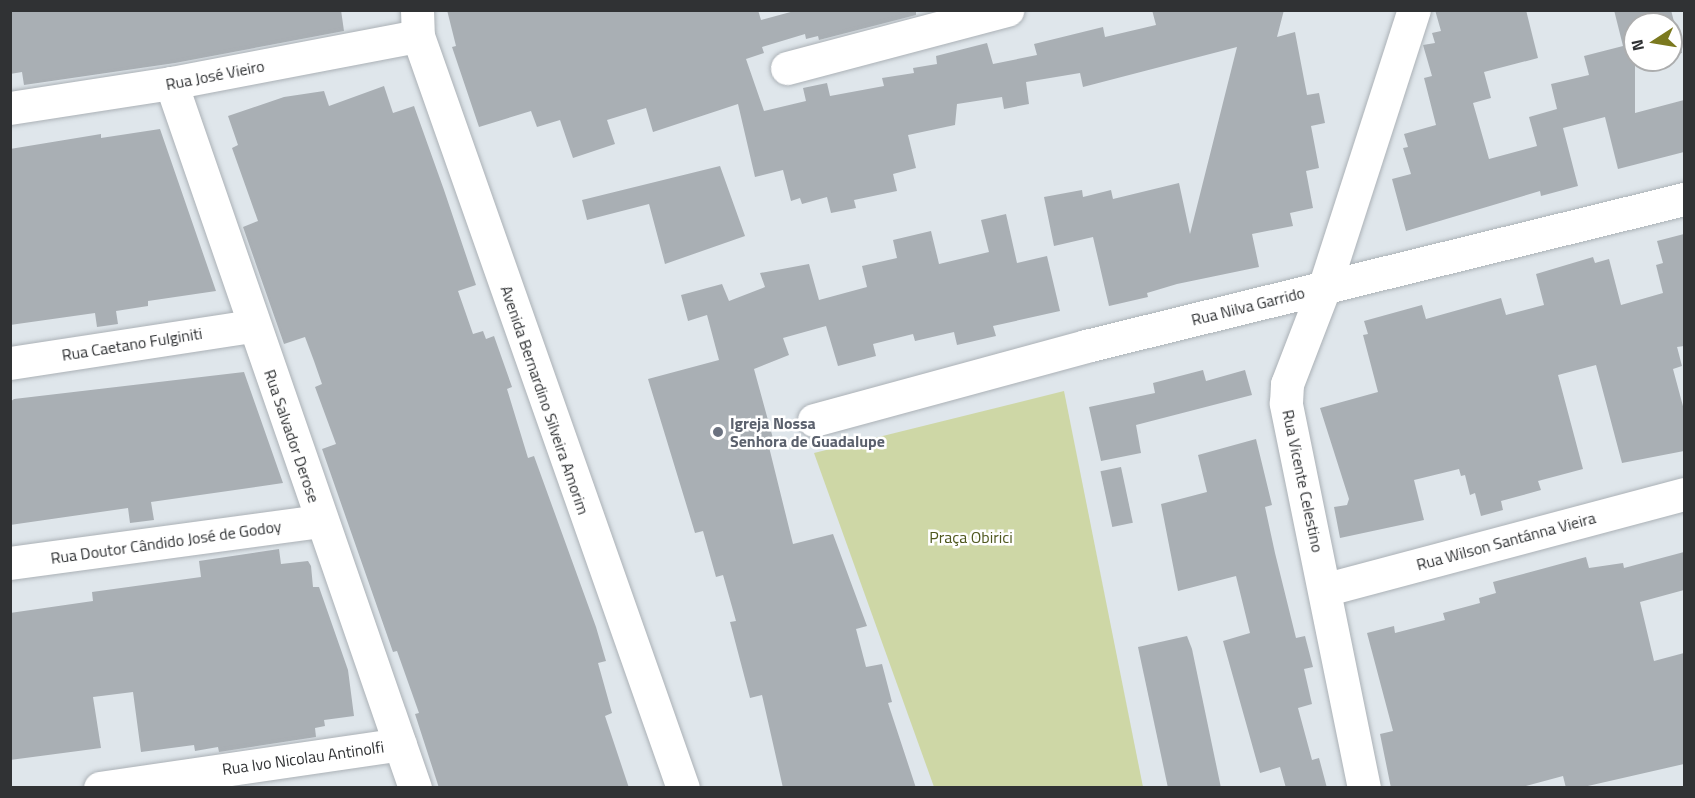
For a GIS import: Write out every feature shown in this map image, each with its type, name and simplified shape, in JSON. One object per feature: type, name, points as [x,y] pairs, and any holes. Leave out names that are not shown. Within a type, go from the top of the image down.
[{"type":"street","points":[[787,69],[907,23],[1007,10]]},
{"type":"street","name":"Rua Vicente Celestino","points":[[1364,788],[1327,589],[1286,403],[1287,384],[1324,288],[1414,10]]},
{"type":"street","name":"Rua José Vieiro","points":[[10,108],[171,83],[417,23]]},
{"type":"street","name":"Avenida Bernardino Silveira Amorim","points":[[417,23],[683,788]]},
{"type":"street","name":"Rua Salvador Derose","points":[[171,83],[253,326],[415,788]]},
{"type":"street","name":"Rua Nilva Garrido","points":[[814,420],[1086,346],[1684,199]]},
{"type":"street","name":"Rua Caetano Fulginiti","points":[[10,363],[253,326]]},
{"type":"street","name":"Rua Wilson Santánna Vieira","points":[[1327,589],[1684,494]]},
{"type":"street","name":"Rua Doutor Cândido José de Godoy","points":[[10,563],[321,521]]},
{"type":"street","name":"Rua Ivo Nicolau Antinolfi","points":[[100,788],[400,744]]},
{"type":"green space","name":"Praça Obirici","points":[[1064,391],[1143,787],[934,787],[814,453]]},
{"type":"building","points":[[10,10],[341,10],[344,31],[175,63],[24,85],[22,72],[10,74]]},
{"type":"building","points":[[447,10],[758,10],[761,20],[798,10],[916,10],[916,15],[819,40],[818,36],[806,39],[805,34],[762,47],[764,53],[746,59],[764,111],[806,101],[803,88],[827,83],[830,96],[884,86],[882,78],[914,73],[913,68],[937,64],[936,56],[987,43],[993,64],[1037,55],[1034,44],[1103,27],[1105,37],[1156,25],[1152,10],[1284,10],[1277,37],[1295,32],[1307,95],[1319,93],[1325,123],[1311,126],[1319,168],[1306,171],[1313,208],[1290,213],[1293,226],[1252,234],[1259,267],[1177,284],[1147,293],[1148,297],[1109,306],[1093,237],[1054,246],[1044,197],[1082,190],[1083,197],[1111,190],[1113,199],[1179,183],[1190,234],[1237,47],[1083,87],[1080,73],[1026,82],[1029,104],[1004,109],[1002,97],[957,104],[955,125],[908,135],[916,168],[893,174],[897,191],[854,200],[856,208],[831,213],[827,197],[802,204],[800,198],[791,201],[783,170],[755,177],[738,104],[653,132],[646,108],[607,120],[615,144],[573,158],[560,120],[537,127],[531,111],[479,127],[452,47],[456,46]]},
{"type":"building","points":[[1435,10],[1526,10],[1538,58],[1484,72],[1491,98],[1473,103],[1489,159],[1537,146],[1529,117],[1557,109],[1551,84],[1589,75],[1584,56],[1623,46],[1623,72],[1635,72],[1635,113],[1684,100],[1684,152],[1618,169],[1605,117],[1563,128],[1578,186],[1541,196],[1540,191],[1406,231],[1392,179],[1411,174],[1403,148],[1408,147],[1404,134],[1436,125],[1424,78],[1432,76],[1423,45],[1435,43],[1432,33],[1441,31]]},
{"type":"building","points":[[1614,10],[1671,10],[1672,12],[1623,12],[1623,46]]},
{"type":"building","points":[[384,86],[393,113],[414,106],[444,190],[476,285],[458,291],[473,334],[483,331],[486,339],[494,336],[512,387],[507,389],[528,458],[534,456],[596,627],[606,661],[598,663],[612,713],[605,716],[629,788],[439,788],[415,714],[419,713],[397,651],[393,652],[322,449],[336,444],[315,387],[322,384],[314,361],[305,337],[284,344],[243,227],[258,221],[232,148],[238,145],[228,116],[284,97],[324,91],[329,106]]},
{"type":"building","points":[[160,129],[216,291],[148,301],[148,306],[116,311],[118,324],[97,327],[95,313],[10,325],[10,149],[101,134],[101,138]]},
{"type":"building","points":[[720,166],[745,236],[665,264],[649,204],[587,220],[582,200]]},
{"type":"building","points":[[1006,214],[1017,263],[1047,256],[1060,311],[993,326],[996,336],[957,345],[954,332],[915,341],[913,334],[873,344],[876,356],[838,366],[826,326],[783,338],[789,355],[754,369],[774,442],[768,443],[793,544],[833,534],[867,626],[856,629],[866,667],[882,664],[892,702],[888,703],[916,788],[783,788],[762,695],[750,698],[730,622],[736,621],[723,575],[716,577],[703,531],[695,533],[648,379],[719,360],[707,315],[688,321],[681,295],[722,284],[729,301],[765,287],[760,273],[809,264],[819,300],[867,287],[862,266],[897,258],[893,240],[931,231],[939,264],[989,252],[981,220]]},
{"type":"building","points":[[1684,234],[1684,346],[1677,347],[1682,366],[1673,369],[1684,410],[1684,451],[1622,463],[1596,365],[1558,375],[1583,469],[1538,481],[1541,490],[1501,501],[1503,510],[1481,516],[1475,493],[1470,495],[1465,475],[1461,476],[1459,469],[1414,480],[1424,520],[1340,538],[1334,507],[1347,505],[1349,499],[1320,408],[1378,392],[1363,335],[1368,334],[1364,321],[1422,305],[1426,319],[1501,298],[1506,315],[1544,305],[1536,274],[1593,257],[1595,263],[1609,259],[1621,305],[1663,293],[1656,265],[1663,263],[1657,241]]},
{"type":"building","points":[[1203,370],[1206,381],[1245,370],[1252,395],[1136,425],[1141,453],[1101,461],[1089,407],[1155,393],[1153,383]]},
{"type":"building","points":[[244,372],[283,483],[151,502],[154,520],[130,523],[128,508],[10,525],[10,402],[14,399]]},
{"type":"building","points":[[1256,439],[1272,505],[1265,507],[1296,638],[1305,636],[1313,667],[1304,669],[1312,704],[1298,708],[1312,760],[1319,758],[1327,788],[1286,788],[1280,767],[1260,773],[1223,641],[1250,633],[1236,576],[1178,591],[1161,504],[1207,492],[1198,455]]},
{"type":"building","points":[[1121,467],[1133,523],[1112,527],[1100,471]]},
{"type":"building","points":[[279,549],[281,564],[308,561],[311,566],[313,587],[319,587],[348,670],[354,716],[324,720],[325,726],[315,728],[316,737],[219,752],[218,747],[195,751],[194,745],[141,752],[133,692],[93,697],[101,748],[10,760],[10,613],[93,601],[92,592],[201,577],[199,561]]},
{"type":"building","points":[[1684,552],[1684,590],[1640,602],[1654,661],[1684,653],[1684,764],[1579,788],[1566,788],[1563,776],[1518,788],[1391,788],[1380,734],[1393,731],[1367,633],[1394,626],[1395,633],[1445,620],[1443,613],[1480,603],[1479,598],[1496,593],[1493,582],[1586,557],[1589,568],[1623,563],[1624,568]]},
{"type":"building","points":[[1187,636],[1192,649],[1221,788],[1168,788],[1138,647]]},
{"type":"place","name":"Igreja Nossa Senhora de Guadalupe","points":[[718,432]]}]
